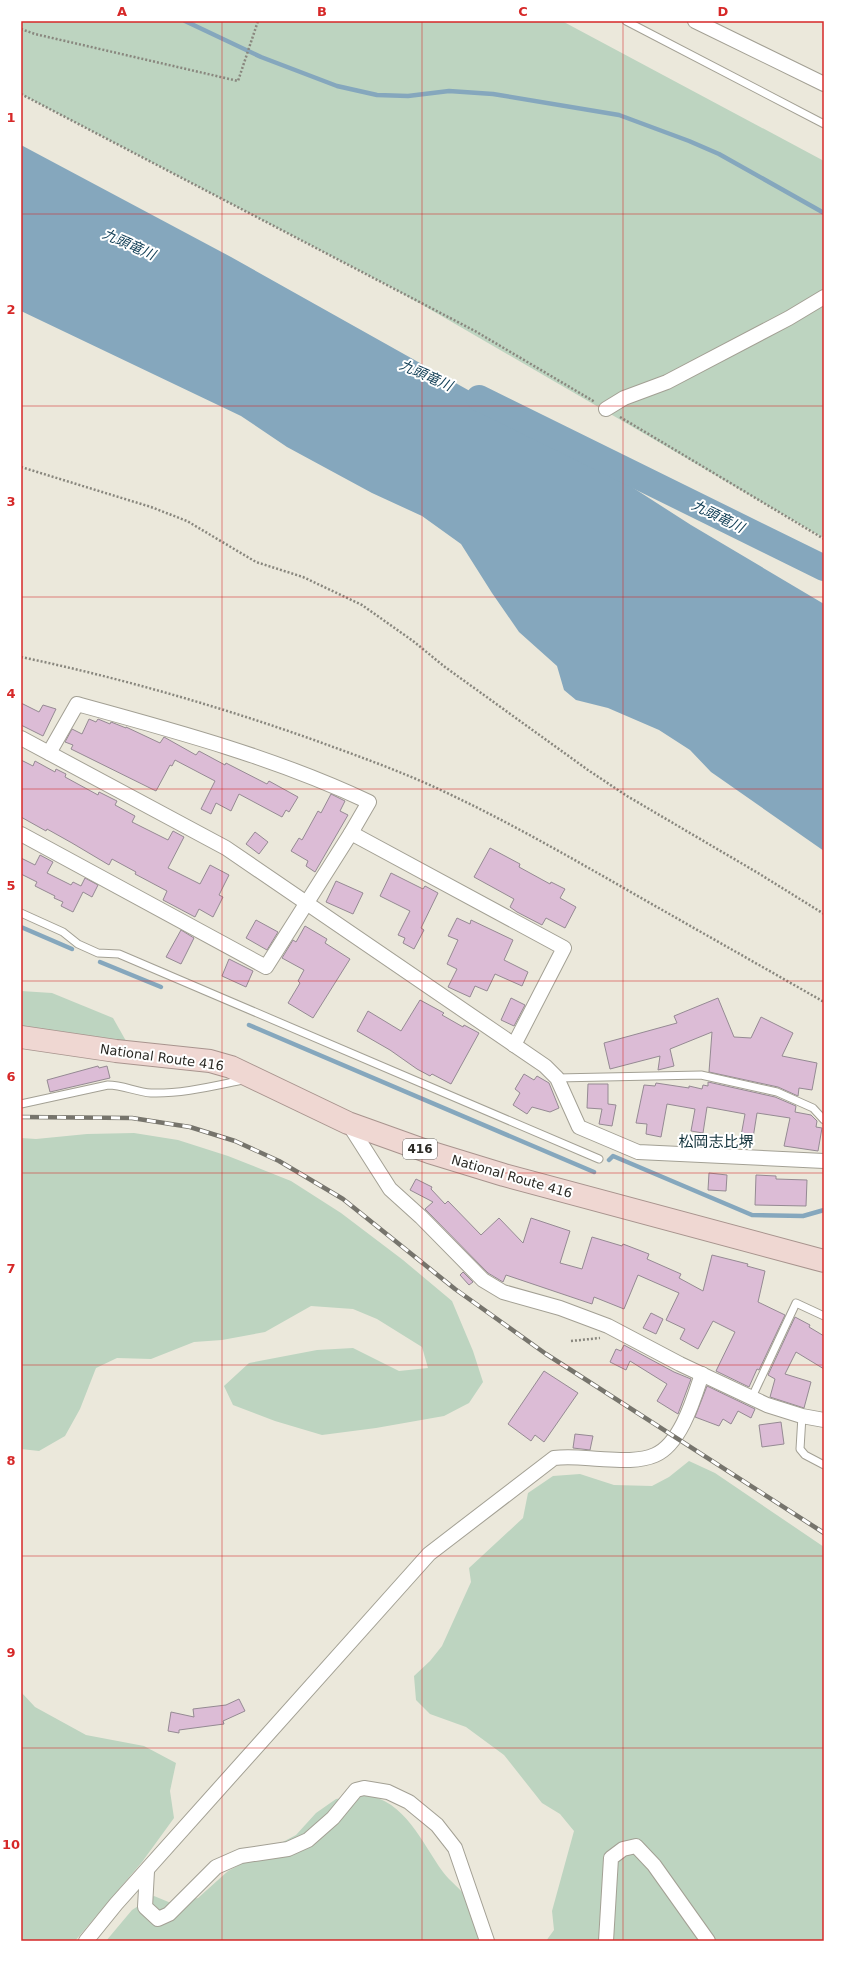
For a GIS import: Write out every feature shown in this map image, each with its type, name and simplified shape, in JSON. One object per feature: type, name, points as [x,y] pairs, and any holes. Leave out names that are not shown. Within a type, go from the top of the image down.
[{"type":"highway","name":"National Route 416","points":[[21,1037],[116,1051],[210,1061],[231,1067],[348,1122],[429,1152],[504,1175],[824,1261]]},
{"type":"street","points":[[695,21],[824,84]]},
{"type":"street","points":[[606,409],[624,398],[674,378],[789,318],[824,297]]},
{"type":"street","points":[[21,834],[266,967],[307,904],[369,802],[331,784],[234,749],[77,704],[49,753]]},
{"type":"street","points":[[21,738],[226,848],[545,1066],[557,1078],[578,1127],[638,1152],[824,1161]]},
{"type":"street","points":[[351,833],[564,948],[514,1045]]},
{"type":"street","points":[[348,1122],[390,1189],[421,1217],[483,1280],[503,1292],[560,1308],[608,1326],[767,1405],[802,1416],[824,1420]]},
{"type":"street","points":[[86,1941],[429,1554],[554,1458],[566,1456],[633,1459],[656,1454],[668,1445],[678,1431],[692,1406],[702,1374]]},
{"type":"street","points":[[147,1871],[145,1907],[158,1919],[169,1914],[216,1867],[241,1856],[288,1848],[308,1840],[334,1818],[356,1790],[364,1788],[388,1792],[409,1802],[437,1825],[455,1848],[487,1941]]},
{"type":"street","points":[[606,1941],[611,1858],[623,1849],[636,1846],[654,1866],[708,1941]]},
{"type":"lane","points":[[626,21],[824,124]]},
{"type":"lane","points":[[21,913],[63,932],[78,944],[98,953],[119,954],[599,1159]]},
{"type":"lane","points":[[557,1078],[701,1075],[777,1092],[814,1108],[824,1120]]},
{"type":"lane","points":[[21,1104],[108,1085],[120,1085],[151,1093],[198,1090],[253,1077]]},
{"type":"lane","points":[[752,1397],[796,1303],[824,1316]]},
{"type":"lane","points":[[802,1416],[800,1449],[805,1455],[824,1465]]},
{"type":"path","points":[[21,29],[35,34],[238,81],[258,21]]},
{"type":"path","points":[[21,94],[475,331],[824,539]]},
{"type":"path","points":[[21,468],[151,506],[187,522],[256,562],[303,577],[362,605],[407,636],[445,667],[588,770],[634,800],[758,873],[824,914]]},
{"type":"path","points":[[21,657],[95,672],[190,698],[269,724],[361,758],[444,792],[513,826],[576,860],[824,1002]]},
{"type":"path","points":[[571,1341],[603,1338]]},
{"type":"green space","points":[[21,21],[562,21],[824,161],[824,538],[395,289],[21,94]]},
{"type":"green space","points":[[21,991],[52,993],[113,1018],[126,1041],[21,1027]]},
{"type":"green space","points":[[134,1133],[178,1140],[228,1156],[291,1181],[341,1213],[403,1260],[452,1301],[473,1351],[483,1382],[469,1403],[444,1416],[376,1428],[322,1435],[275,1421],[233,1405],[224,1386],[249,1363],[317,1350],[353,1348],[399,1371],[428,1368],[422,1347],[377,1319],[353,1309],[311,1306],[265,1332],[222,1340],[194,1342],[151,1359],[117,1358],[96,1368],[80,1409],[65,1436],[39,1451],[21,1449],[21,1138],[36,1139],[87,1134]]},
{"type":"green space","points":[[689,1461],[715,1473],[824,1547],[824,1941],[546,1941],[554,1930],[552,1911],[574,1831],[560,1814],[542,1803],[504,1755],[466,1727],[430,1714],[416,1700],[414,1676],[430,1661],[442,1646],[471,1582],[469,1568],[523,1518],[528,1493],[553,1476],[580,1474],[614,1485],[652,1486],[669,1477]]},
{"type":"green space","points":[[21,1692],[35,1707],[86,1735],[144,1746],[176,1763],[170,1791],[174,1818],[142,1862],[75,1941],[21,1941]]},
{"type":"green space","points":[[365,1795],[379,1799],[391,1805],[411,1824],[443,1872],[463,1892],[468,1900],[480,1941],[106,1941],[132,1910],[154,1896],[171,1903],[198,1898],[228,1871],[296,1835],[316,1813],[336,1799]]},
{"type":"water","points":[[21,145],[231,257],[568,446],[691,525],[824,604],[824,851],[711,772],[690,750],[659,730],[608,708],[576,700],[564,690],[557,666],[519,632],[461,544],[422,516],[372,493],[287,447],[241,416],[21,311]]},
{"type":"building","points":[[21,703],[39,712],[43,705],[56,709],[43,736],[21,725]]},
{"type":"building","points":[[89,719],[96,722],[98,719],[110,724],[111,722],[126,727],[160,743],[164,737],[196,755],[199,751],[225,765],[226,763],[267,784],[269,781],[298,797],[289,812],[286,810],[282,817],[239,794],[231,811],[216,803],[211,814],[201,809],[215,781],[175,760],[172,766],[170,765],[156,791],[71,749],[73,745],[65,742],[72,729],[82,734]]},
{"type":"building","points":[[21,760],[33,766],[35,761],[55,772],[56,769],[66,774],[65,777],[98,795],[99,792],[117,801],[115,805],[135,816],[132,822],[168,840],[173,831],[184,837],[168,868],[200,884],[210,865],[229,875],[219,895],[223,897],[213,917],[199,909],[195,917],[163,900],[167,891],[135,874],[136,872],[112,859],[109,865],[47,829],[46,831],[21,817]]},
{"type":"building","points":[[331,794],[345,801],[340,811],[348,815],[315,872],[306,866],[308,861],[291,851],[299,838],[302,840],[318,811],[321,813]]},
{"type":"building","points":[[255,832],[268,842],[259,854],[246,844]]},
{"type":"building","points":[[490,848],[520,864],[519,867],[550,884],[551,882],[565,889],[560,898],[576,907],[565,928],[546,918],[542,925],[517,912],[510,907],[514,899],[474,877]]},
{"type":"building","points":[[40,855],[53,862],[47,873],[71,885],[73,882],[81,886],[85,878],[98,885],[92,897],[83,892],[73,912],[61,906],[63,902],[54,898],[55,896],[35,886],[37,882],[21,874],[21,858],[35,865]]},
{"type":"building","points":[[391,873],[423,889],[425,886],[438,893],[421,928],[424,930],[414,949],[403,943],[405,938],[398,935],[410,911],[380,896]]},
{"type":"building","points":[[336,881],[363,893],[353,914],[326,902]]},
{"type":"building","points":[[457,918],[470,924],[471,920],[513,940],[504,960],[528,972],[522,986],[495,974],[487,991],[475,986],[470,997],[448,987],[457,969],[447,964],[458,940],[448,936]]},
{"type":"building","points":[[256,920],[278,932],[267,950],[246,938]]},
{"type":"building","points":[[305,926],[327,939],[325,943],[350,959],[313,1018],[288,1003],[300,983],[298,981],[304,970],[282,958],[293,940],[296,942]]},
{"type":"building","points":[[181,930],[194,938],[181,964],[166,957]]},
{"type":"building","points":[[229,959],[253,971],[246,987],[222,976]]},
{"type":"building","points":[[511,998],[525,1005],[514,1026],[501,1020]]},
{"type":"building","points":[[718,998],[734,1037],[751,1038],[761,1017],[793,1033],[782,1056],[817,1063],[812,1090],[799,1088],[798,1096],[778,1087],[709,1072],[712,1032],[670,1049],[674,1066],[658,1070],[660,1056],[610,1069],[604,1043],[677,1023],[674,1016]]},
{"type":"building","points":[[420,1000],[444,1013],[442,1015],[463,1027],[464,1025],[479,1033],[451,1084],[432,1074],[430,1076],[417,1069],[390,1050],[357,1031],[368,1011],[401,1031]]},
{"type":"building","points":[[98,1066],[99,1068],[107,1066],[110,1078],[50,1092],[47,1080]]},
{"type":"building","points":[[524,1074],[534,1080],[537,1076],[549,1083],[559,1108],[550,1112],[532,1107],[527,1114],[513,1105],[520,1093],[515,1089]]},
{"type":"building","points":[[708,1082],[775,1097],[796,1106],[795,1112],[811,1115],[817,1121],[816,1127],[822,1128],[818,1151],[784,1146],[790,1118],[757,1113],[753,1138],[741,1136],[745,1114],[707,1107],[703,1133],[691,1131],[695,1109],[667,1104],[661,1137],[646,1134],[647,1124],[636,1123],[644,1085],[655,1086],[656,1083],[689,1088],[689,1086],[702,1089],[703,1085],[708,1086]]},
{"type":"building","points":[[588,1084],[608,1084],[608,1104],[616,1105],[612,1126],[599,1124],[602,1109],[587,1108]]},
{"type":"building","points":[[709,1173],[727,1175],[726,1191],[708,1190]]},
{"type":"building","points":[[756,1175],[776,1176],[776,1179],[807,1180],[806,1206],[755,1205]]},
{"type":"building","points":[[416,1179],[432,1187],[431,1189],[445,1204],[448,1201],[481,1235],[499,1218],[523,1243],[531,1218],[570,1231],[560,1263],[582,1269],[592,1237],[622,1246],[623,1244],[649,1254],[647,1259],[681,1274],[679,1278],[703,1291],[712,1255],[748,1264],[747,1266],[765,1271],[758,1302],[785,1315],[759,1370],[757,1369],[749,1387],[716,1371],[735,1332],[713,1321],[698,1349],[680,1339],[685,1329],[666,1320],[679,1293],[638,1275],[624,1309],[594,1297],[592,1304],[506,1275],[503,1282],[488,1273],[425,1209],[433,1202],[410,1190]]},
{"type":"building","points":[[463,1272],[473,1282],[469,1285],[460,1275]]},
{"type":"building","points":[[651,1313],[663,1319],[656,1334],[643,1328]]},
{"type":"building","points":[[795,1317],[810,1325],[809,1327],[824,1336],[824,1369],[796,1352],[785,1374],[811,1382],[804,1408],[770,1397],[775,1379],[768,1375]]},
{"type":"building","points":[[624,1345],[674,1372],[691,1379],[678,1414],[657,1401],[667,1384],[630,1361],[626,1370],[610,1362],[616,1349],[621,1351]]},
{"type":"building","points":[[544,1371],[578,1393],[544,1442],[535,1435],[531,1441],[508,1424]]},
{"type":"building","points":[[707,1386],[755,1409],[751,1418],[738,1411],[731,1424],[723,1419],[719,1426],[695,1417]]},
{"type":"building","points":[[781,1422],[784,1444],[762,1447],[759,1425]]},
{"type":"building","points":[[575,1434],[593,1436],[590,1450],[573,1448]]},
{"type":"building","points":[[239,1699],[245,1711],[223,1721],[224,1724],[179,1730],[179,1733],[168,1731],[171,1712],[194,1717],[193,1709],[226,1705]]},
{"type":"waterway","points":[[185,21],[261,57],[337,86],[377,95],[408,96],[449,91],[493,94],[619,115],[689,141],[719,154],[824,213]]},
{"type":"waterway","name":"九頭竜川","points":[[479,398],[824,568]]},
{"type":"waterway","points":[[21,927],[72,949]]},
{"type":"waterway","points":[[100,962],[161,987]]},
{"type":"waterway","points":[[249,1025],[594,1172]]},
{"type":"waterway","points":[[609,1160],[613,1156],[752,1215],[803,1216],[824,1210]]},
{"type":"railway","points":[[21,1117],[132,1118],[190,1127],[235,1141],[279,1161],[343,1199],[455,1289],[546,1354],[824,1533]]},
{"type":"district","name":"松岡志比堺","points":[[716,1142]]}]
